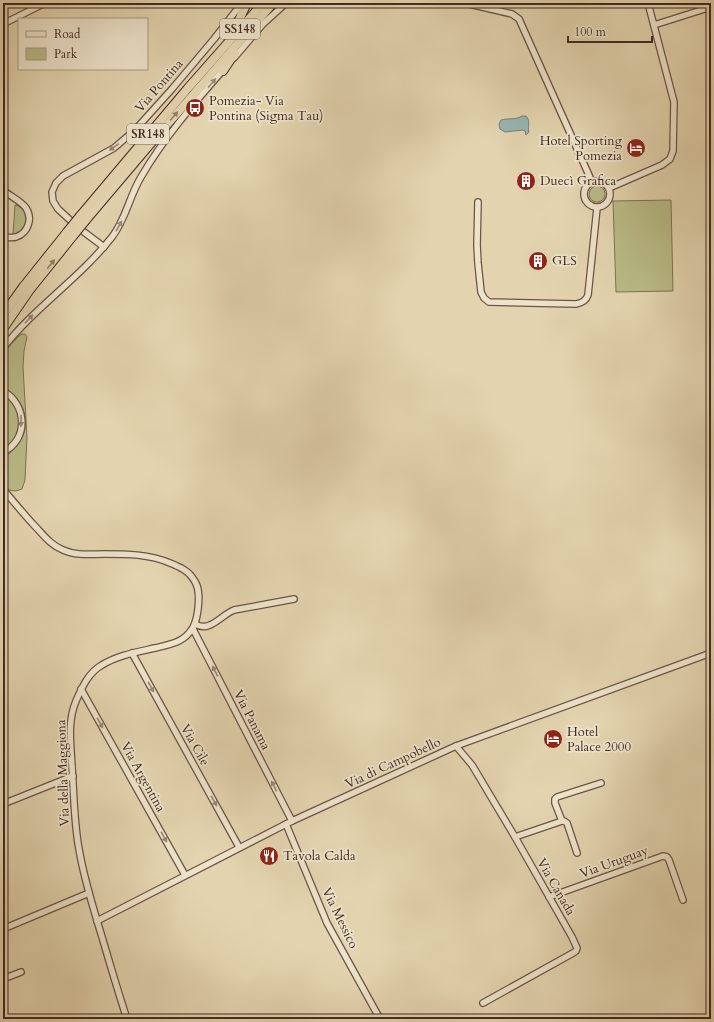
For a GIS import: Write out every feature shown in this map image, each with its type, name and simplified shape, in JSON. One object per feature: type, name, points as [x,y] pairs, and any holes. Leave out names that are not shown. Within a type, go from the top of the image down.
[{"type":"highway","points":[[217,54],[238,22],[247,3]]},
{"type":"highway","name":"SS148","points":[[217,54],[263,3]]},
{"type":"highway","name":"SS148","points":[[83,218],[273,3]]},
{"type":"highway","points":[[223,71],[258,21]]},
{"type":"highway","name":"SR148","points":[[3,315],[23,287],[70,234],[152,130],[217,54]]},
{"type":"highway","name":"SR148","points":[[3,328],[70,234]]},
{"type":"highway","points":[[3,311],[23,287]]},
{"type":"street","points":[[3,24],[45,3]]},
{"type":"street","name":"Via Pontina","points":[[70,220],[58,209],[53,201],[53,189],[56,183],[63,176],[114,148],[135,130],[214,39],[242,3]]},
{"type":"street","points":[[3,348],[34,314],[77,275],[104,247],[121,223],[134,191],[144,172],[171,134],[204,91],[263,24],[286,3]]},
{"type":"street","points":[[465,3],[512,14],[519,19],[592,182]]},
{"type":"street","points":[[609,188],[662,165],[668,161],[672,155],[674,102],[648,3]]},
{"type":"street","points":[[654,25],[711,7]]},
{"type":"street","points":[[595,181],[605,183],[609,188],[611,193],[609,201],[602,207],[597,208],[589,205],[584,197],[586,188],[592,182],[595,181]]},
{"type":"street","points":[[3,190],[24,206],[28,213],[29,220],[26,230],[22,234],[13,238],[3,237]]},
{"type":"street","points":[[478,202],[478,251],[481,292],[484,298],[490,302],[576,304],[585,301],[588,293],[597,208]]},
{"type":"street","points":[[84,232],[104,247]]},
{"type":"street","points":[[3,391],[12,397],[18,405],[22,418],[18,438],[4,452]]},
{"type":"street","points":[[3,489],[45,538],[62,550],[78,554],[128,554],[146,556],[170,562],[185,570],[192,576],[198,588],[198,606],[194,626],[206,626],[234,610],[294,599]]},
{"type":"street","name":"Via della Maggiona","points":[[127,1019],[89,893],[78,843],[70,721],[75,702],[81,689],[98,668],[113,659],[132,653],[173,644],[189,634],[194,626]]},
{"type":"street","name":"Via Panama","points":[[194,626],[292,821]]},
{"type":"street","name":"Via Cile","points":[[132,653],[239,848]]},
{"type":"street","name":"Via di Campobello","points":[[97,921],[292,821],[456,746],[711,653]]},
{"type":"street","name":"Via Argentina","points":[[81,689],[185,875]]},
{"type":"street","name":"Via Canada","points":[[456,746],[472,765],[515,837],[577,947],[576,951],[483,1003]]},
{"type":"street","points":[[3,804],[73,776]]},
{"type":"street","points":[[562,821],[555,803],[555,799],[601,783]]},
{"type":"street","points":[[515,837],[564,821],[567,823],[577,853]]},
{"type":"street","name":"Via Messico","points":[[286,824],[330,928],[380,1019]]},
{"type":"street","name":"Via Uruguay","points":[[549,897],[663,856],[667,857],[669,860],[683,900]]},
{"type":"street","points":[[3,930],[89,893]]},
{"type":"street","points":[[3,979],[21,972]]},
{"type":"green space","points":[[597,186],[603,188],[605,194],[603,200],[597,202],[591,200],[589,194],[591,188]]},
{"type":"green space","points":[[671,200],[673,291],[616,292],[613,201]]},
{"type":"green space","points":[[15,205],[24,211],[26,220],[23,229],[13,234]]},
{"type":"green space","points":[[22,334],[25,334],[27,337],[23,367],[27,437],[25,480],[22,489],[16,491],[9,490],[3,483],[3,460],[14,449],[24,434],[25,418],[24,411],[16,397],[3,388],[3,353]]},
{"type":"green space","points":[[3,394],[8,397],[18,412],[20,424],[16,438],[11,444],[3,449]]},
{"type":"water","points":[[526,116],[528,120],[529,132],[526,135],[525,131],[523,130],[505,132],[500,129],[499,124],[501,120]]},
{"type":"place","name":"Pomezia- Via Pontina (Sigma Tau)","points":[[195,108]]},
{"type":"place","name":"Hotel Sporting Pomezia","points":[[636,148]]},
{"type":"place","name":"Duecì Grafica","points":[[526,181]]},
{"type":"place","name":"GLS","points":[[538,261]]},
{"type":"place","name":"Hotel Palace 2000","points":[[553,739]]},
{"type":"place","name":"Tavola Calda","points":[[269,856]]}]
